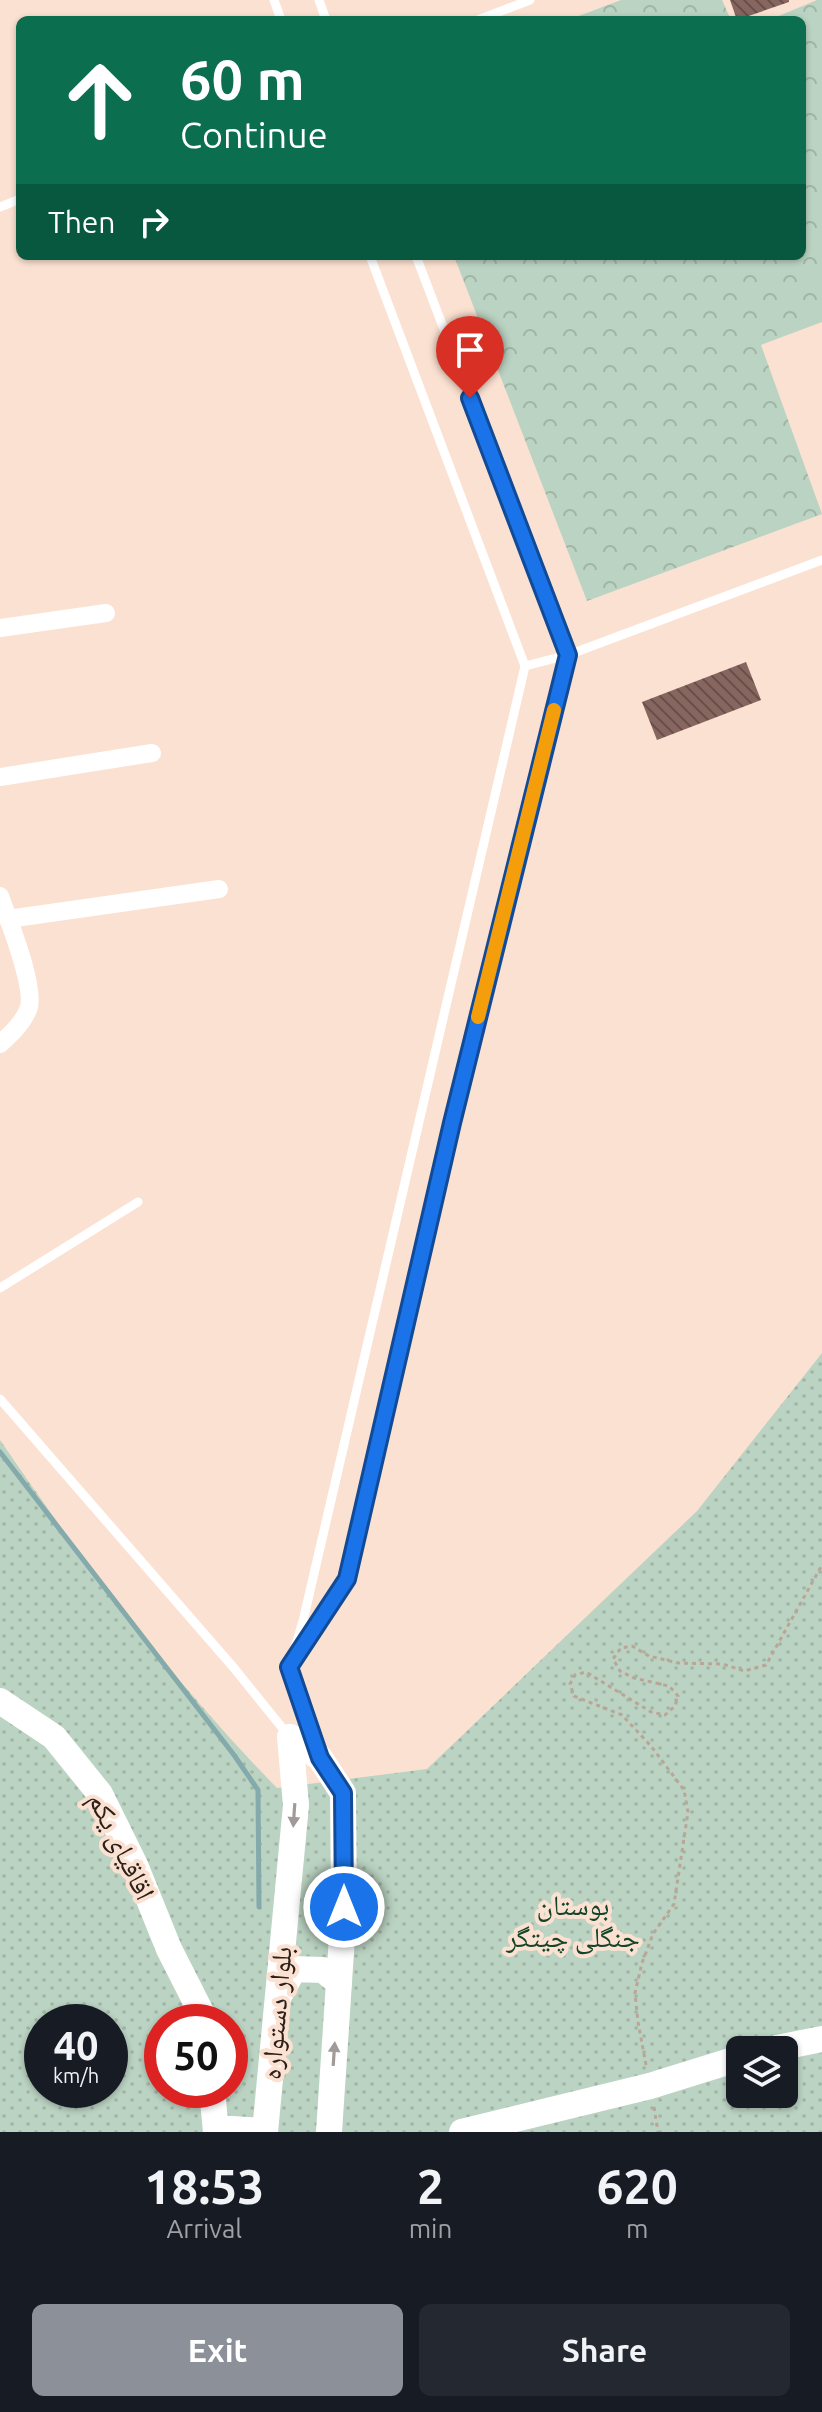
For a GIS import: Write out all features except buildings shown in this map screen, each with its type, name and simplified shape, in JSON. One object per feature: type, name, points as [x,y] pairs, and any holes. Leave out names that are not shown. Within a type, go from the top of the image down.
[{"type":"main road","name":"اقاقیای یکم","points":[[0,1701],[54,1737],[100,1794],[197,2004]]},
{"type":"main road","points":[[290,1737],[320,1758],[343,1793],[344,1907],[329,2132]]},
{"type":"main road","name":"بلوار دستواره","points":[[265,2131],[296,1805],[290,1737]]},
{"type":"main road","points":[[277,1998],[294,1969],[323,1970],[339,1983]]},
{"type":"main road","points":[[798,2043],[822,2039]]},
{"type":"main road","points":[[462,2132],[650,2086],[726,2062]]},
{"type":"main road","points":[[331,2096],[349,2132]]},
{"type":"main road","points":[[214,2108],[217,2130],[265,2131]]},
{"type":"street","points":[[0,628],[106,613]]},
{"type":"street","points":[[0,777],[152,753]]},
{"type":"street","points":[[8,919],[219,889]]},
{"type":"street","points":[[0,896],[28,981],[30,1007],[18,1027],[0,1044]]},
{"type":"lane","points":[[487,16],[523,1]]},
{"type":"lane","points":[[320,1758],[289,1667],[303,1621],[525,666],[372,260]]},
{"type":"lane","points":[[289,1667],[347,1579],[456,1108],[568,655],[418,260]]},
{"type":"lane","points":[[525,666],[568,655],[822,560]]},
{"type":"lane","points":[[0,1288],[138,1202]]},
{"type":"lane","points":[[0,1399],[234,1668],[290,1737]]},
{"type":"path","points":[[658,2132],[635,1993],[653,1934],[674,1904],[688,1812],[684,1790],[651,1746],[622,1715],[574,1696],[570,1684],[575,1675],[586,1672],[651,1712],[665,1715],[675,1706],[678,1696],[669,1686],[634,1678],[620,1671],[613,1659],[621,1648],[632,1646],[649,1656],[678,1663],[723,1664],[744,1671],[766,1665],[822,1565]]},
{"type":"green space","points":[[621,0],[722,0],[729,16],[579,16]]},
{"type":"green space","points":[[822,0],[822,322],[761,345],[822,514],[587,601],[456,260],[806,260],[806,16],[779,16]]},
{"type":"green space","name":"بوستان جنگلی چیتگر","points":[[822,1353],[822,2132],[0,2132],[0,1440],[64,1531],[166,1664],[277,1788],[427,1769],[697,1511]]},
{"type":"waterway","points":[[0,1452],[258,1790],[259,1907]]},
{"type":"slow traffic","points":[[478,1017],[554,710]]},
{"type":"route","points":[[344,1907],[343,1793],[320,1758],[289,1667],[347,1579],[452,1123],[568,655],[470,398]]}]
